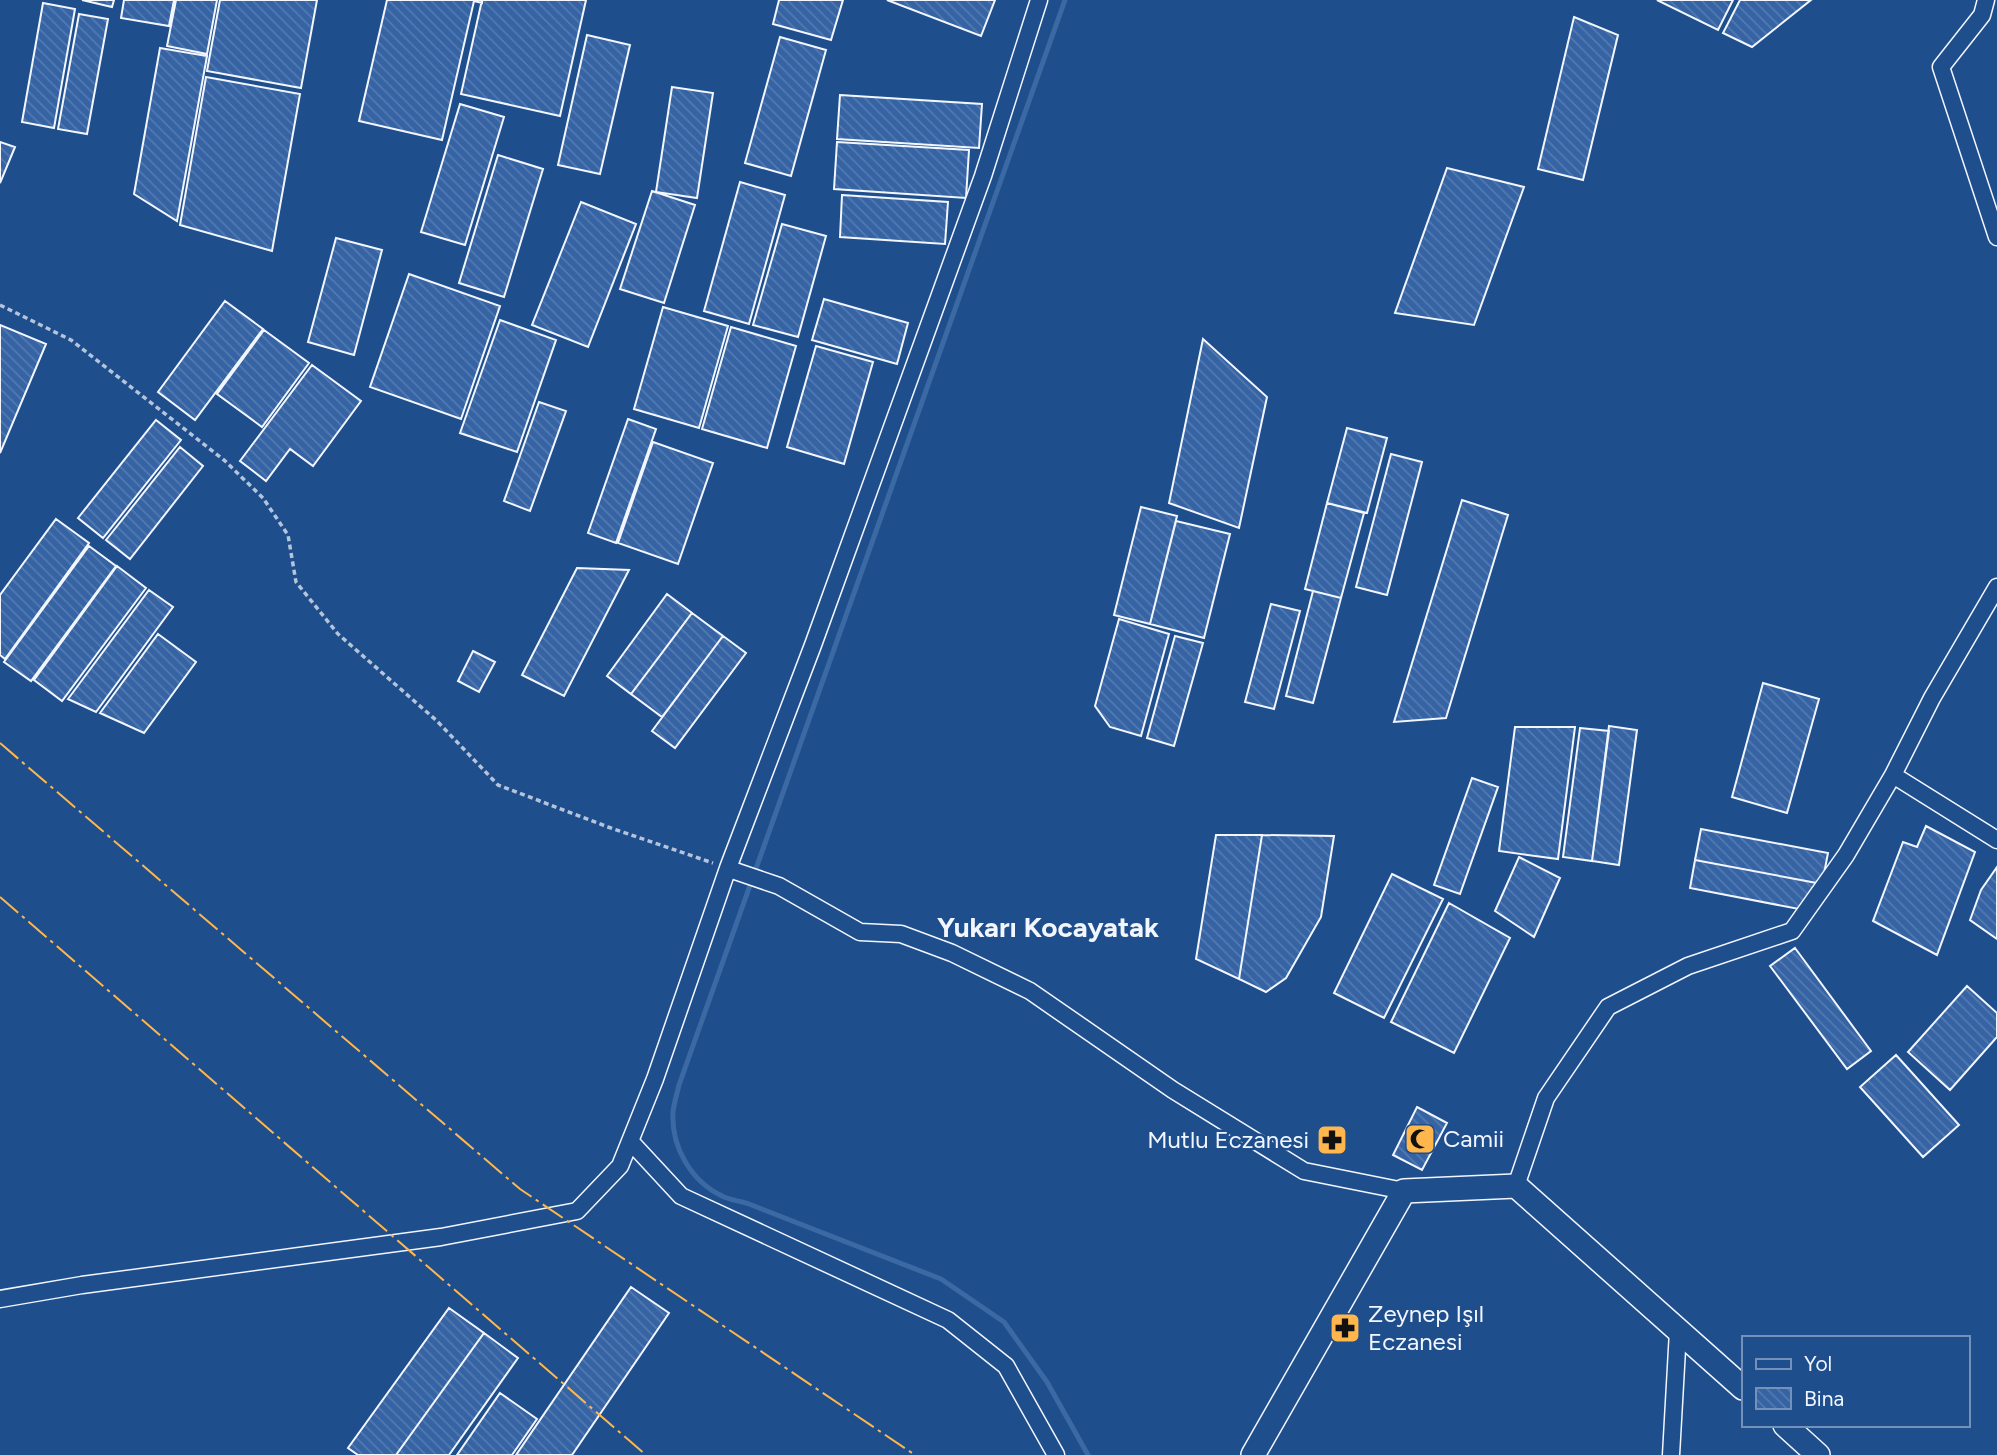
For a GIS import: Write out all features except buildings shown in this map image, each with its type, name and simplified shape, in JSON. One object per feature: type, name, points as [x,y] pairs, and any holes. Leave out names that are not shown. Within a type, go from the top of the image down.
[{"type":"street","points":[[0,1299],[82,1285],[441,1237],[577,1211],[620,1166],[732,870],[983,176],[1039,0]]},
{"type":"street","points":[[1986,0],[1982,15],[1941,67],[1997,237]]},
{"type":"street","points":[[1516,1186],[1546,1098],[1608,1007],[1688,966],[1792,931],[1846,856],[1893,775],[1932,698],[1997,587]]},
{"type":"street","points":[[1893,775],[1997,840]]},
{"type":"street","points":[[732,870],[779,886],[860,932],[901,934],[952,953],[1030,991],[1173,1090],[1304,1171],[1404,1191],[1516,1186],[1742,1387]]},
{"type":"street","points":[[630,1141],[681,1196],[948,1320],[1006,1366],[1056,1455]]},
{"type":"street","points":[[1253,1455],[1404,1191]]},
{"type":"street","points":[[1671,1455],[1678,1331]]},
{"type":"street","points":[[1787,1427],[1818,1455]]},
{"type":"path","points":[[0,304],[71,340],[224,460],[263,498],[276,517],[288,536],[296,582],[338,634],[437,722],[498,785],[732,870]]},
{"type":"waterway","points":[[1065,0],[679,1085],[673,1125],[675,1138],[685,1162],[711,1190],[941,1279],[1004,1322],[1047,1382],[1088,1455]]},
{"type":"power","points":[[0,743],[520,1189],[915,1455]]},
{"type":"power","points":[[0,897],[646,1455]]},
{"type":"place","name":"Camii","points":[[1420,1139]]},
{"type":"place","name":"Mutlu Eczanesi","points":[[1332,1140]]},
{"type":"place","name":"Zeynep Işıl Eczanesi","points":[[1345,1328]]},
{"type":"district","name":"Yukarı Kocayatak","points":[[1048,927]]}]
